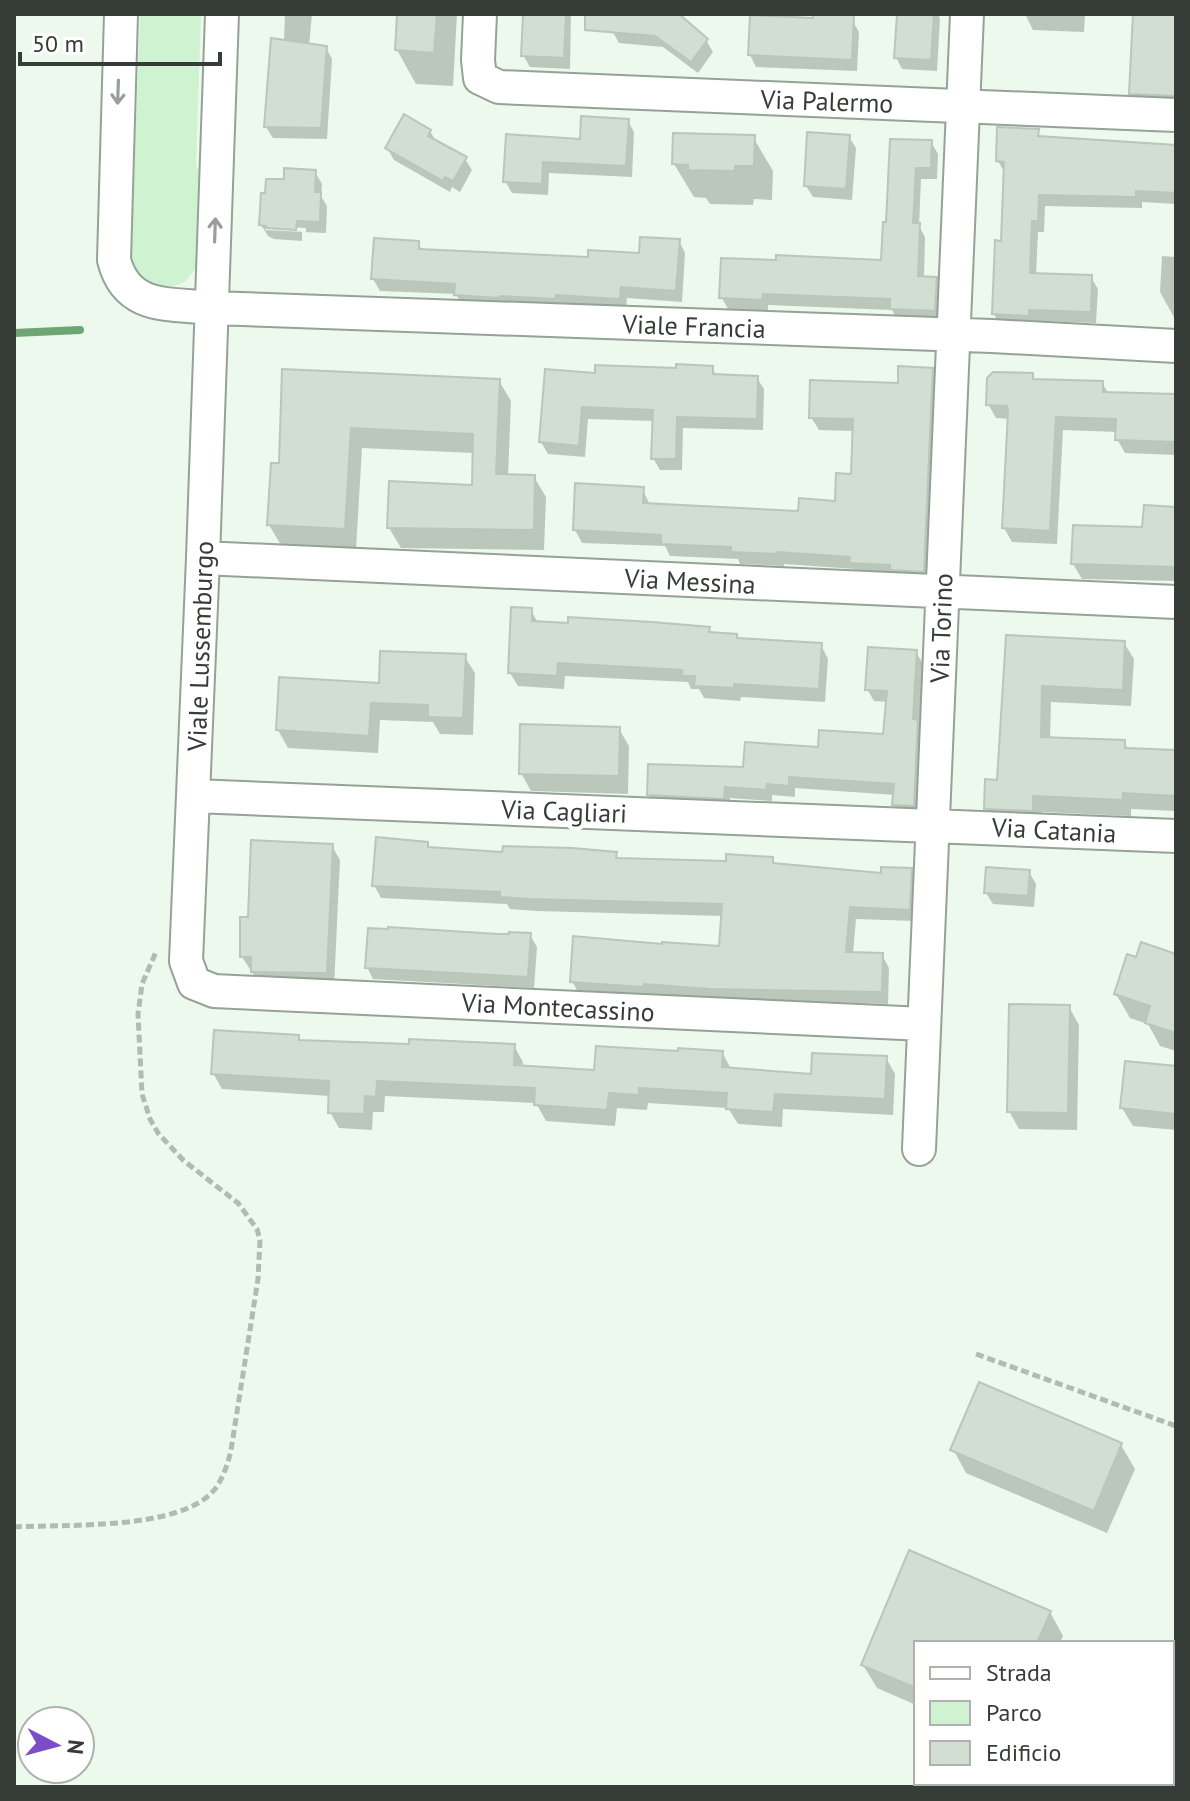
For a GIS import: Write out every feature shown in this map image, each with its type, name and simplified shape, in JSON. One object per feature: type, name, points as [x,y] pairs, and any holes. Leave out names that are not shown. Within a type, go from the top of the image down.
[{"type":"street","points":[[121,14],[113,246],[117,274],[134,296],[148,301],[213,308]]},
{"type":"street","name":"Viale Lussemburgo","points":[[194,983],[187,967],[187,932],[195,796],[222,14]]},
{"type":"street","name":"Via Palermo","points":[[480,14],[480,78],[499,87],[1176,115]]},
{"type":"street","name":"Via Torino","points":[[919,1149],[967,14]]},
{"type":"street","name":"Viale Francia","points":[[213,308],[1176,346]]},
{"type":"street","name":"Via Messina","points":[[203,558],[943,594],[1176,602]]},
{"type":"street","name":"Via Cagliari","points":[[195,796],[933,825]]},
{"type":"street","name":"Via Catania","points":[[933,825],[1176,836]]},
{"type":"street","name":"Via Montecassino","points":[[194,983],[214,991],[924,1024]]},
{"type":"path","points":[[14,1527],[167,1517],[205,1499],[214,1490],[228,1462],[258,1279],[260,1240],[257,1229],[238,1203],[194,1170],[158,1133],[142,1094],[138,1014],[142,984],[162,944],[187,932]]},
{"type":"path","points":[[976,1354],[1176,1426]]},
{"type":"green space","points":[[140,14],[201,14],[196,167],[202,173],[196,268],[185,282],[165,290],[140,279],[131,257]]},
{"type":"building","points":[[397,14],[437,14],[434,53],[395,50]]},
{"type":"building","points":[[523,14],[566,14],[564,58],[521,56]]},
{"type":"building","points":[[585,14],[679,14],[708,39],[691,62],[655,36],[585,30]]},
{"type":"building","points":[[813,14],[854,14],[852,60],[748,55],[750,15],[813,18]]},
{"type":"building","points":[[897,14],[934,14],[931,60],[894,58]]},
{"type":"building","points":[[1133,14],[1176,14],[1176,96],[1129,94]]},
{"type":"building","points":[[271,38],[327,46],[321,128],[264,127]]},
{"type":"building","points":[[404,114],[431,130],[428,136],[467,157],[453,181],[445,177],[443,181],[385,148]]},
{"type":"building","points":[[581,116],[629,119],[626,166],[543,162],[542,184],[503,182],[506,134],[580,139]]},
{"type":"building","points":[[997,127],[1039,129],[1038,136],[1176,145],[1176,193],[1136,191],[1136,197],[1039,195],[1038,221],[1032,221],[1030,273],[1092,275],[1091,312],[1029,310],[1029,316],[992,314],[995,240],[1001,241],[1004,162],[996,161]]},
{"type":"building","points":[[807,132],[850,135],[846,189],[804,186]]},
{"type":"building","points":[[673,133],[755,135],[754,166],[735,166],[735,171],[688,170],[688,165],[672,164]]},
{"type":"building","points":[[890,139],[932,140],[931,168],[916,168],[913,223],[920,223],[918,276],[937,277],[935,311],[890,309],[890,299],[763,294],[762,300],[719,298],[721,258],[776,260],[776,255],[881,260]]},
{"type":"building","points":[[284,168],[316,170],[315,192],[321,192],[320,222],[297,221],[296,230],[259,225],[261,193],[265,193],[266,179],[284,179]]},
{"type":"building","points":[[640,237],[680,239],[676,291],[621,287],[620,299],[556,295],[555,299],[499,298],[454,295],[455,284],[371,279],[374,238],[419,241],[419,249],[588,257],[588,250],[639,253]]},
{"type":"building","points":[[676,364],[713,366],[713,374],[758,376],[757,419],[677,417],[676,459],[651,459],[653,410],[582,407],[579,446],[539,442],[545,369],[595,373],[595,365],[676,368]]},
{"type":"building","points":[[898,366],[933,368],[924,572],[890,570],[890,565],[849,563],[850,557],[731,552],[731,547],[661,544],[661,535],[573,530],[575,483],[644,487],[643,503],[798,511],[799,498],[835,501],[836,473],[851,474],[853,419],[809,418],[810,380],[898,383]]},
{"type":"building","points":[[282,369],[500,379],[496,474],[535,475],[534,530],[387,528],[389,481],[472,485],[473,434],[351,428],[345,529],[267,525],[271,463],[279,463]]},
{"type":"building","points":[[993,372],[1033,373],[1033,379],[1103,381],[1103,392],[1176,394],[1176,442],[1115,440],[1116,419],[1056,417],[1050,531],[1002,528],[1008,412],[1007,406],[986,405],[987,378]]},
{"type":"building","points":[[1144,505],[1176,507],[1176,567],[1071,564],[1073,525],[1142,527]]},
{"type":"building","points":[[511,607],[532,608],[532,621],[568,623],[568,617],[652,622],[710,627],[709,632],[737,634],[737,638],[822,643],[819,689],[734,684],[734,688],[694,686],[695,676],[682,676],[682,670],[558,663],[557,676],[508,673]]},
{"type":"building","points":[[1006,635],[1125,641],[1123,690],[1042,686],[1041,737],[1125,740],[1125,748],[1176,750],[1176,796],[1123,793],[1123,800],[1033,796],[1033,811],[984,809],[985,779],[997,780]]},
{"type":"building","points":[[868,647],[917,650],[913,719],[918,720],[914,806],[892,805],[894,784],[789,777],[789,786],[767,784],[766,790],[725,787],[724,799],[647,795],[648,764],[743,767],[745,742],[818,747],[819,730],[883,734],[887,691],[865,690]]},
{"type":"building","points":[[380,651],[466,654],[463,718],[428,717],[428,705],[371,703],[369,736],[276,730],[279,677],[379,683]]},
{"type":"building","points":[[520,724],[620,727],[619,776],[519,774]]},
{"type":"building","points":[[376,837],[428,842],[428,847],[502,852],[503,846],[572,848],[617,852],[616,858],[726,861],[726,854],[773,857],[773,863],[881,873],[881,867],[912,868],[910,910],[850,907],[846,952],[883,953],[882,992],[710,989],[644,984],[643,987],[570,982],[573,936],[719,946],[722,904],[529,899],[500,897],[500,892],[372,886]]},
{"type":"building","points":[[251,840],[333,844],[327,973],[251,972],[251,957],[240,957],[240,917],[248,917]]},
{"type":"building","points":[[986,867],[1030,870],[1028,896],[984,893]]},
{"type":"building","points":[[368,928],[531,933],[528,977],[365,968]]},
{"type":"building","points":[[1141,942],[1176,954],[1176,1033],[1145,1023],[1150,1006],[1114,994],[1127,954],[1136,957]]},
{"type":"building","points":[[1009,1004],[1070,1005],[1068,1113],[1007,1112]]},
{"type":"building","points":[[214,1030],[299,1035],[299,1040],[409,1044],[409,1039],[515,1044],[514,1065],[594,1070],[596,1046],[723,1051],[722,1067],[811,1074],[812,1053],[887,1056],[885,1099],[775,1094],[773,1112],[726,1109],[727,1093],[639,1088],[639,1095],[609,1093],[607,1110],[534,1105],[535,1088],[377,1081],[376,1097],[365,1096],[364,1114],[328,1113],[329,1081],[211,1074]]},
{"type":"building","points":[[1125,1061],[1176,1066],[1176,1114],[1120,1108]]},
{"type":"building","points":[[979,1382],[1122,1443],[1094,1511],[950,1450]]},
{"type":"building","points":[[909,1550],[1051,1611],[1038,1641],[914,1641],[914,1687],[861,1665]]},
{"type":"waterway","points":[[14,333],[80,330]]}]
